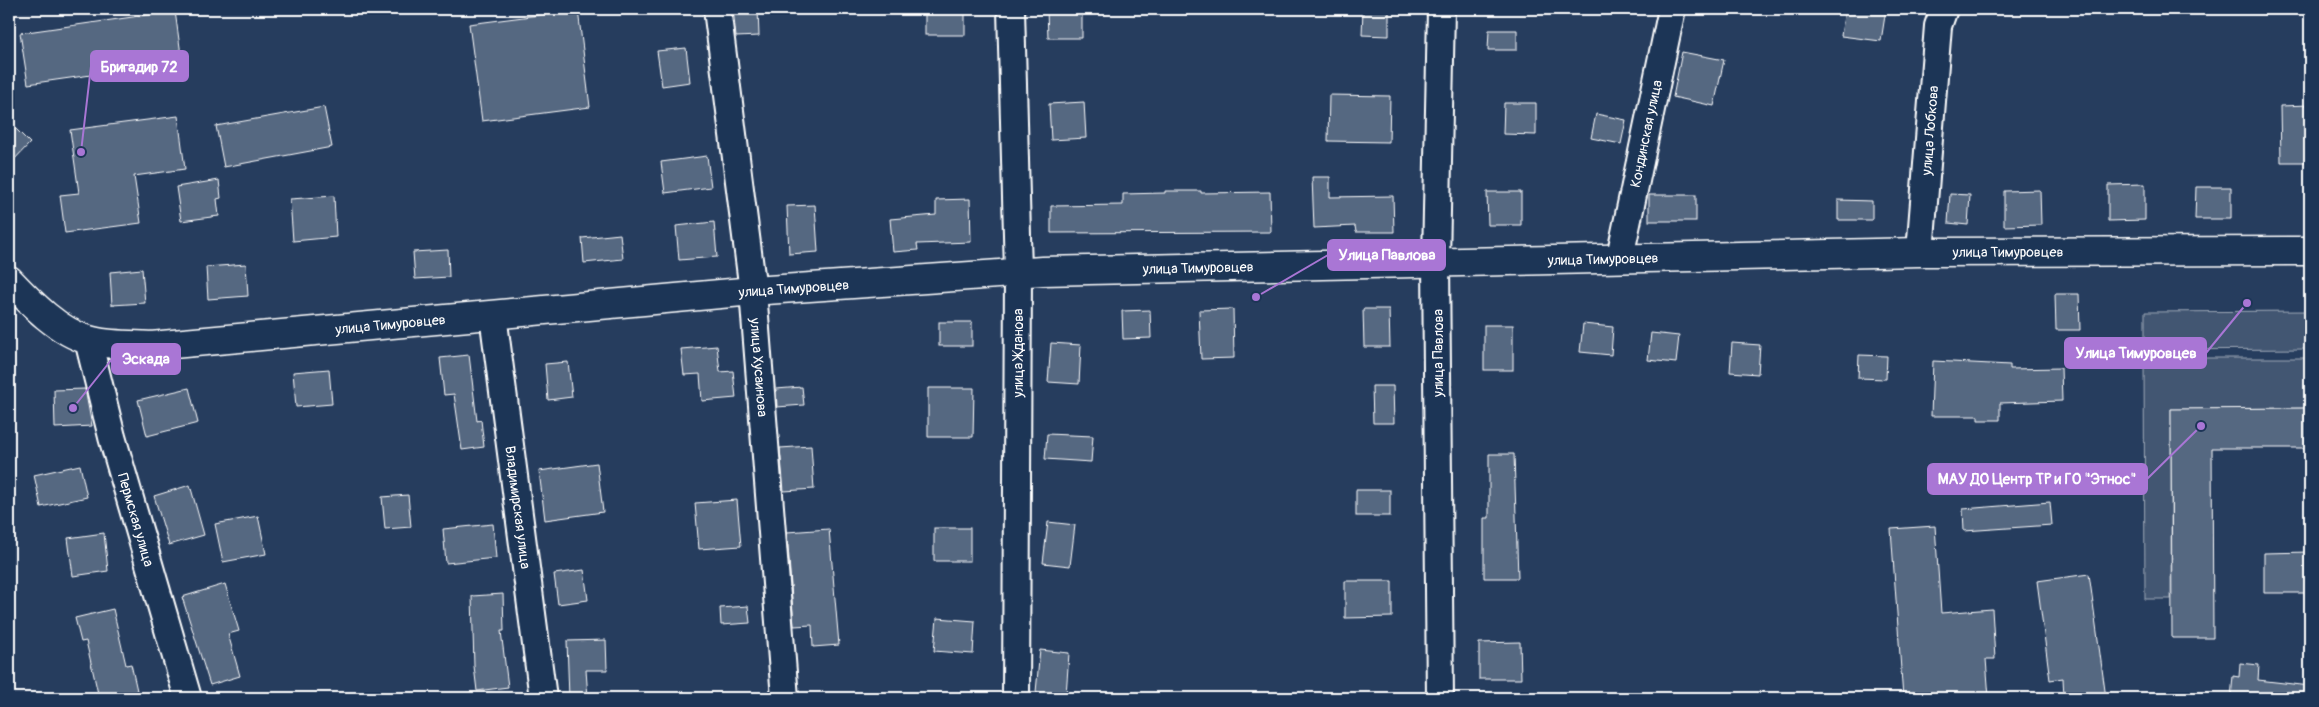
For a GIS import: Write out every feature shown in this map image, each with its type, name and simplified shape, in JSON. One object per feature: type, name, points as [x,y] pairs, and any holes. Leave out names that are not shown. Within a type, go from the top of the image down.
[{"type":"main road","name":"улица Тимуровцев","points":[[88,340],[151,346],[753,291],[1018,272],[1436,261],[1920,252],[2310,251]]},
{"type":"main road","points":[[9,280],[34,307],[59,325],[88,340]]},
{"type":"street","name":"улица Хусаинова","points":[[717,9],[753,291],[785,698]]},
{"type":"street","name":"улица Жданова","points":[[1011,9],[1018,272],[1016,698]]},
{"type":"street","name":"улица Павлова","points":[[1440,698],[1436,261],[1441,9]]},
{"type":"street","name":"Кондинская улица","points":[[1620,257],[1672,9]]},
{"type":"street","name":"улица Лобкова","points":[[1920,252],[1938,26],[1944,9]]},
{"type":"street","name":"Владимирская улица","points":[[493,315],[543,698]]},
{"type":"street","name":"Пермская улица","points":[[88,340],[112,438],[188,698]]},
{"type":"shaded area","points":[[2310,311],[2310,349],[2145,350],[2145,312]]},
{"type":"shaded area","points":[[2144,358],[2310,358],[2310,408],[2171,409],[2171,599],[2145,599]]},
{"type":"building","points":[[733,9],[758,9],[759,36],[736,37]]},
{"type":"building","points":[[925,9],[965,9],[965,35],[925,35]]},
{"type":"building","points":[[1047,9],[1082,9],[1082,38],[1048,38]]},
{"type":"building","points":[[1363,9],[1389,9],[1389,36],[1362,35]]},
{"type":"building","points":[[1845,9],[1886,9],[1881,41],[1841,36]]},
{"type":"building","points":[[578,10],[590,107],[482,121],[469,24]]},
{"type":"building","points":[[175,11],[182,62],[28,84],[20,33]]},
{"type":"building","points":[[1489,30],[1517,30],[1517,50],[1488,50]]},
{"type":"building","points":[[686,48],[690,82],[662,86],[657,51]]},
{"type":"building","points":[[1682,52],[1724,60],[1714,106],[1673,97]]},
{"type":"building","points":[[1329,95],[1390,96],[1389,142],[1328,141]]},
{"type":"building","points":[[1084,102],[1086,138],[1051,140],[1049,104]]},
{"type":"building","points":[[1504,103],[1536,103],[1536,135],[1503,134]]},
{"type":"building","points":[[2310,105],[2310,162],[2281,162],[2280,106]]},
{"type":"building","points":[[324,107],[332,147],[224,167],[216,126]]},
{"type":"building","points":[[1596,114],[1626,120],[1621,144],[1591,138]]},
{"type":"building","points":[[178,116],[185,169],[134,176],[141,223],[65,233],[60,195],[79,193],[70,130]]},
{"type":"building","points":[[9,122],[30,143],[9,165]]},
{"type":"building","points":[[707,156],[711,187],[665,193],[661,162]]},
{"type":"building","points":[[1312,177],[1330,177],[1330,197],[1393,196],[1394,232],[1356,232],[1355,226],[1314,228]]},
{"type":"building","points":[[219,180],[221,198],[217,199],[219,216],[181,221],[176,187]]},
{"type":"building","points":[[2145,184],[2145,220],[2108,221],[2108,185]]},
{"type":"building","points":[[2196,187],[2231,187],[2231,219],[2195,219]]},
{"type":"building","points":[[2040,190],[2041,225],[2004,226],[2004,191]]},
{"type":"building","points":[[1165,191],[1201,191],[1201,193],[1270,192],[1271,232],[1051,233],[1051,206],[1123,205],[1123,194],[1165,193]]},
{"type":"building","points":[[1487,192],[1521,192],[1521,225],[1488,225]]},
{"type":"building","points":[[1950,194],[1970,195],[1968,225],[1948,223]]},
{"type":"building","points":[[1649,195],[1696,195],[1696,221],[1649,221]]},
{"type":"building","points":[[334,196],[336,237],[293,241],[290,199]]},
{"type":"building","points":[[970,199],[971,242],[917,244],[918,250],[893,252],[890,219],[936,215],[936,200]]},
{"type":"building","points":[[1838,200],[1872,201],[1872,220],[1838,220]]},
{"type":"building","points":[[815,205],[818,252],[789,254],[787,206]]},
{"type":"building","points":[[714,222],[717,257],[679,260],[676,226]]},
{"type":"building","points":[[620,234],[623,259],[584,263],[582,238]]},
{"type":"building","points":[[448,250],[449,277],[415,279],[413,252]]},
{"type":"building","points":[[246,264],[248,296],[208,299],[206,267]]},
{"type":"building","points":[[142,269],[145,303],[112,305],[110,272]]},
{"type":"building","points":[[2055,294],[2079,294],[2080,330],[2056,330]]},
{"type":"building","points":[[1233,309],[1234,358],[1201,359],[1199,310]]},
{"type":"building","points":[[1363,309],[1389,309],[1390,347],[1364,347]]},
{"type":"building","points":[[1150,310],[1151,338],[1123,339],[1122,311]]},
{"type":"building","points":[[939,322],[972,322],[972,346],[939,346]]},
{"type":"building","points":[[1583,324],[1613,327],[1611,355],[1580,352]]},
{"type":"building","points":[[1484,325],[1513,325],[1513,370],[1484,370]]},
{"type":"building","points":[[1651,333],[1679,336],[1676,363],[1648,360]]},
{"type":"building","points":[[1051,343],[1081,345],[1079,384],[1048,382]]},
{"type":"building","points":[[1732,343],[1760,345],[1758,374],[1730,372]]},
{"type":"building","points":[[717,346],[720,372],[733,371],[736,398],[702,401],[700,374],[684,375],[681,349]]},
{"type":"building","points":[[469,355],[477,421],[481,420],[484,447],[462,450],[454,394],[444,395],[440,358]]},
{"type":"building","points":[[1859,355],[1887,356],[1886,379],[1858,378]]},
{"type":"building","points":[[1933,361],[2010,365],[2010,369],[2061,368],[2062,401],[2000,403],[2000,420],[1978,420],[1978,416],[1931,416]]},
{"type":"building","points":[[568,362],[572,397],[548,400],[545,364]]},
{"type":"building","points":[[329,369],[332,404],[296,407],[293,372]]},
{"type":"building","points":[[1372,386],[1393,386],[1394,423],[1373,423]]},
{"type":"building","points":[[802,387],[804,405],[777,407],[776,389]]},
{"type":"building","points":[[189,388],[198,423],[147,436],[138,400]]},
{"type":"building","points":[[928,388],[974,388],[973,437],[928,437]]},
{"type":"building","points":[[85,389],[92,426],[55,428],[54,390]]},
{"type":"building","points":[[2310,408],[2310,448],[2212,448],[2213,638],[2172,638],[2171,409]]},
{"type":"building","points":[[1047,434],[1093,436],[1091,462],[1045,459]]},
{"type":"building","points":[[811,446],[814,489],[784,491],[780,448]]},
{"type":"building","points":[[1489,454],[1514,454],[1518,578],[1484,578],[1484,518],[1489,518]]},
{"type":"building","points":[[597,463],[603,512],[545,520],[539,471]]},
{"type":"building","points":[[80,465],[87,497],[41,507],[34,475]]},
{"type":"building","points":[[190,485],[204,535],[169,545],[154,496]]},
{"type":"building","points":[[1356,490],[1390,490],[1390,516],[1356,516]]},
{"type":"building","points":[[408,495],[411,527],[385,529],[382,497]]},
{"type":"building","points":[[737,500],[741,546],[699,549],[695,503]]},
{"type":"building","points":[[2050,502],[2052,525],[1964,531],[1963,509]]},
{"type":"building","points":[[258,516],[266,554],[223,562],[215,524]]},
{"type":"building","points":[[1048,522],[1075,525],[1070,566],[1043,563]]},
{"type":"building","points":[[493,524],[496,558],[446,563],[443,529]]},
{"type":"building","points":[[1935,526],[1941,613],[1992,609],[1995,659],[1986,659],[1989,698],[1903,698],[1891,529]]},
{"type":"building","points":[[934,528],[970,528],[970,561],[934,561]]},
{"type":"building","points":[[829,529],[839,645],[813,647],[812,625],[794,626],[787,532]]},
{"type":"building","points":[[104,533],[108,571],[73,576],[68,538]]},
{"type":"building","points":[[2310,552],[2310,593],[2264,593],[2264,553]]},
{"type":"building","points":[[584,570],[588,600],[558,604],[554,574]]},
{"type":"building","points":[[2089,574],[2106,698],[2064,698],[2063,678],[2050,680],[2037,581]]},
{"type":"building","points":[[1345,581],[1392,581],[1392,617],[1345,618]]},
{"type":"building","points":[[225,584],[239,631],[228,634],[240,676],[210,685],[182,597]]},
{"type":"building","points":[[503,594],[504,631],[501,631],[508,687],[477,691],[474,666],[472,596]]},
{"type":"building","points":[[748,606],[750,623],[721,625],[720,608]]},
{"type":"building","points":[[113,609],[126,665],[131,664],[138,695],[122,698],[99,698],[86,641],[81,642],[75,618]]},
{"type":"building","points":[[937,618],[975,621],[973,654],[934,651]]},
{"type":"building","points":[[606,640],[607,670],[586,670],[588,698],[569,698],[567,641]]},
{"type":"building","points":[[1520,642],[1521,679],[1479,679],[1479,643]]},
{"type":"building","points":[[1040,650],[1069,653],[1066,695],[1036,692]]},
{"type":"building","points":[[2240,663],[2259,665],[2258,680],[2310,686],[2310,698],[2231,698],[2233,676],[2239,677]]},
{"type":"place","name":"Бригадир 72","points":[[81,152]]},
{"type":"place","name":"Улица Павлова","points":[[1256,297]]},
{"type":"place","name":"Улица Тимуровцев","points":[[2247,303]]},
{"type":"place","name":"Эскада","points":[[73,408]]},
{"type":"place","name":"МАУ ДО Центр ТР и ГО \"Этнос\"","points":[[2201,426]]}]
